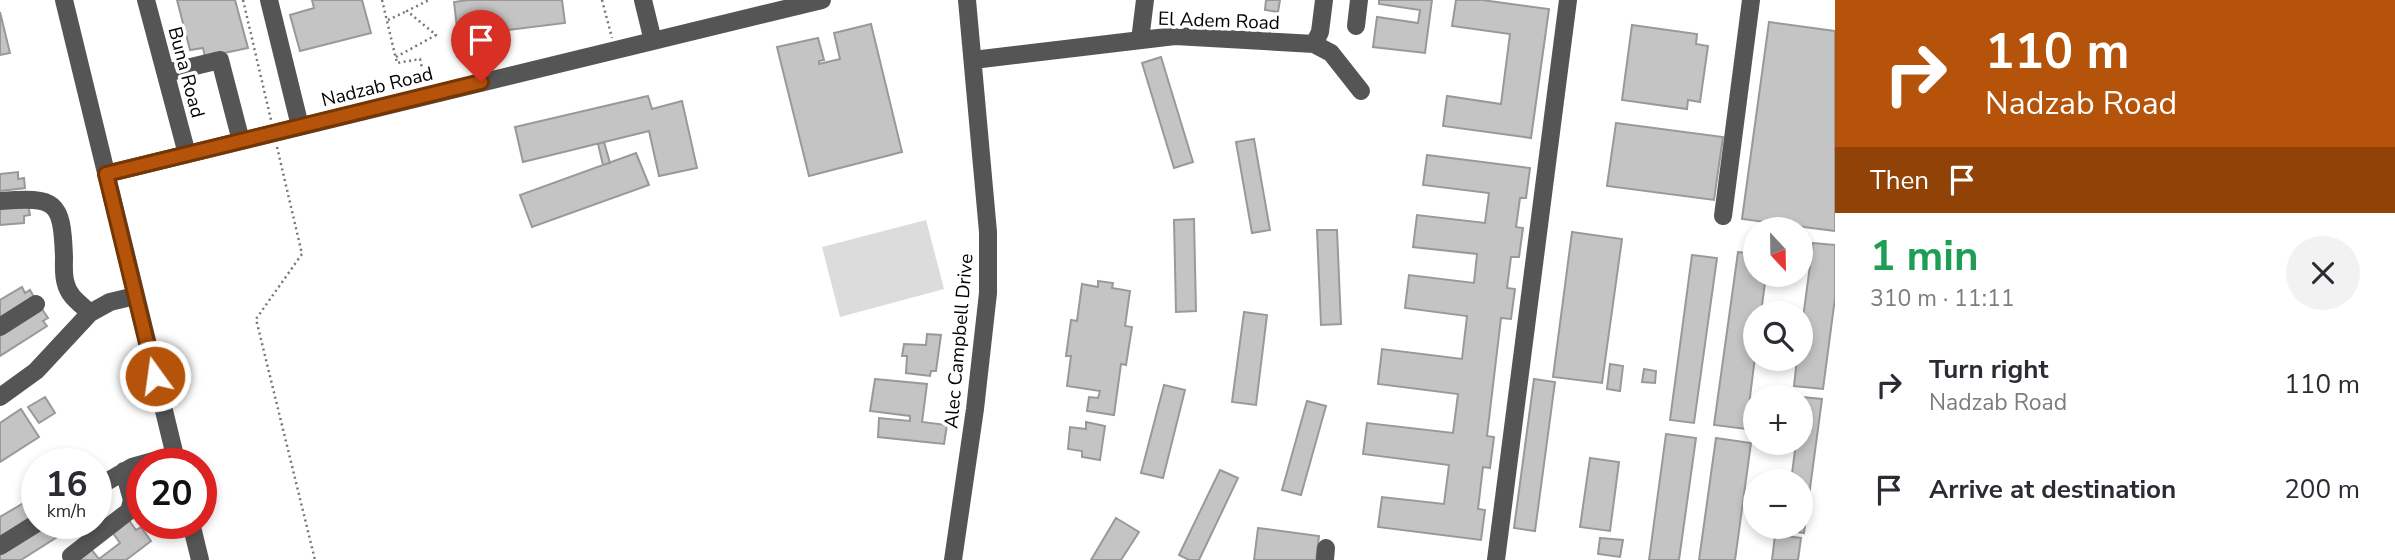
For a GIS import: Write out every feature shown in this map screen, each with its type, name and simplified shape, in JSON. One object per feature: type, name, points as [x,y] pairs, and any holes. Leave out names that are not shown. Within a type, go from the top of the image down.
[{"type":"lane","points":[[64,0],[173,448]]},
{"type":"lane","name":"Buna Road","points":[[146,0],[187,154]]},
{"type":"lane","points":[[269,0],[300,126]]},
{"type":"lane","points":[[643,0],[653,41]]},
{"type":"lane","name":"Nadzab Road","points":[[106,174],[822,0]]},
{"type":"lane","name":"Alec Campbell Drive","points":[[953,560],[975,409],[988,293],[988,232],[967,0]]},
{"type":"lane","points":[[1140,40],[1145,0]]},
{"type":"lane","points":[[1324,0],[1320,32],[1314,44],[1331,53],[1361,91]]},
{"type":"lane","points":[[1356,26],[1359,0]]},
{"type":"lane","points":[[1496,560],[1568,0]]},
{"type":"lane","points":[[1723,216],[1751,0]]},
{"type":"lane","name":"El Adem Road","points":[[972,60],[1175,36],[1314,44]]},
{"type":"lane","points":[[166,73],[220,60],[242,141]]},
{"type":"lane","points":[[0,201],[34,198],[47,200],[56,210],[63,225],[65,282],[70,294],[90,313]]},
{"type":"lane","points":[[0,397],[36,371],[90,313],[110,302],[135,296]]},
{"type":"lane","points":[[0,327],[36,304]]},
{"type":"lane","points":[[71,556],[129,511],[132,500],[124,471],[112,478]]},
{"type":"lane","points":[[0,546],[21,533]]},
{"type":"lane","points":[[195,539],[200,560]]},
{"type":"path","points":[[243,0],[302,254],[256,319],[315,560]]},
{"type":"path","points":[[382,0],[397,63],[419,59],[426,89]]},
{"type":"path","points":[[387,21],[429,0]]},
{"type":"path","points":[[602,0],[613,43]]},
{"type":"path","points":[[396,57],[436,35],[407,11]]},
{"type":"shaded area","points":[[926,220],[944,289],[840,317],[822,247]]},
{"type":"building","points":[[177,0],[235,0],[248,48],[205,57],[203,48],[190,50]]},
{"type":"building","points":[[312,0],[362,0],[371,33],[300,51],[290,15],[314,8]]},
{"type":"building","points":[[562,0],[565,23],[458,36],[454,2]]},
{"type":"building","points":[[1266,0],[1280,0],[1278,12],[1265,10]]},
{"type":"building","points":[[1379,0],[1432,0],[1425,53],[1373,47],[1377,17],[1418,23],[1420,10],[1379,4]]},
{"type":"building","points":[[1456,0],[1482,0],[1549,9],[1531,138],[1443,126],[1447,96],[1501,104],[1510,34],[1452,26]]},
{"type":"building","points":[[0,12],[10,53],[0,55]]},
{"type":"building","points":[[1769,22],[1835,31],[1835,231],[1813,228],[1813,217],[1742,219]]},
{"type":"building","points":[[871,24],[902,152],[809,176],[777,47],[818,38],[824,60],[819,61],[819,64],[840,59],[834,33]]},
{"type":"building","points":[[1632,25],[1697,34],[1696,44],[1708,46],[1700,102],[1688,100],[1687,109],[1622,100]]},
{"type":"building","points":[[1161,57],[1193,162],[1174,168],[1142,63]]},
{"type":"building","points":[[648,96],[652,109],[682,101],[697,168],[659,176],[649,131],[523,162],[515,127]]},
{"type":"building","points":[[1616,123],[1723,137],[1714,200],[1607,186]]},
{"type":"building","points":[[1254,139],[1270,230],[1252,233],[1236,142]]},
{"type":"building","points":[[604,142],[610,163],[603,165],[598,144]]},
{"type":"building","points":[[636,153],[649,185],[532,227],[520,195]]},
{"type":"building","points":[[1427,155],[1530,168],[1526,198],[1520,198],[1516,227],[1523,228],[1519,257],[1511,257],[1507,288],[1515,289],[1511,319],[1501,318],[1487,436],[1494,437],[1490,468],[1483,467],[1478,509],[1485,510],[1481,540],[1378,527],[1382,497],[1444,504],[1449,465],[1363,454],[1367,423],[1453,433],[1458,394],[1378,384],[1382,349],[1462,359],[1467,316],[1405,308],[1409,275],[1474,283],[1477,254],[1413,247],[1417,215],[1485,223],[1489,193],[1423,185]]},
{"type":"building","points":[[18,172],[18,179],[24,178],[25,188],[0,191],[0,174]]},
{"type":"building","points":[[28,205],[30,215],[24,216],[24,223],[0,225],[0,208]]},
{"type":"building","points":[[1194,219],[1196,311],[1176,312],[1174,220]]},
{"type":"building","points":[[1317,230],[1337,230],[1341,324],[1321,325]]},
{"type":"building","points":[[1572,232],[1622,239],[1602,383],[1553,377]]},
{"type":"building","points":[[1813,243],[1835,245],[1835,298],[1823,389],[1813,388],[1813,385],[1794,385],[1796,371],[1813,371],[1813,301],[1805,301],[1807,287],[1813,287]]},
{"type":"building","points":[[1738,252],[1743,253],[1743,287],[1764,287],[1763,301],[1743,301],[1743,371],[1753,371],[1752,385],[1743,385],[1743,429],[1714,425]]},
{"type":"building","points":[[1692,255],[1717,258],[1694,423],[1670,420]]},
{"type":"building","points":[[1098,281],[1113,283],[1112,288],[1130,291],[1125,326],[1132,327],[1126,365],[1121,364],[1114,415],[1087,411],[1089,397],[1098,398],[1100,391],[1067,386],[1071,356],[1066,356],[1071,320],[1077,321],[1082,284],[1098,287]]},
{"type":"building","points":[[22,287],[25,293],[30,290],[35,299],[0,320],[0,300]]},
{"type":"building","points":[[42,309],[48,318],[43,321],[47,326],[0,356],[0,336]]},
{"type":"building","points":[[1244,312],[1267,315],[1256,405],[1232,402]]},
{"type":"building","points":[[927,334],[941,335],[936,371],[931,371],[930,376],[906,373],[907,356],[902,356],[904,344],[926,345]]},
{"type":"building","points":[[1610,364],[1623,366],[1620,391],[1607,389]]},
{"type":"building","points":[[1644,369],[1656,371],[1655,383],[1642,382]]},
{"type":"building","points":[[875,379],[927,384],[922,422],[947,425],[944,444],[878,437],[879,418],[910,421],[910,416],[870,411]]},
{"type":"building","points":[[1534,379],[1555,382],[1535,531],[1514,528]]},
{"type":"building","points":[[1164,385],[1185,390],[1163,478],[1141,473]]},
{"type":"building","points":[[45,397],[55,413],[39,423],[28,407]]},
{"type":"building","points":[[1813,398],[1822,399],[1813,469],[1793,469],[1794,455],[1813,455]]},
{"type":"building","points":[[1307,401],[1326,406],[1301,495],[1282,490]]},
{"type":"building","points":[[21,409],[39,437],[0,462],[0,423]]},
{"type":"building","points":[[1086,422],[1105,426],[1100,460],[1082,457],[1082,451],[1068,449],[1070,427],[1086,429]]},
{"type":"building","points":[[1666,434],[1696,438],[1679,560],[1649,560]]},
{"type":"building","points":[[1716,438],[1743,442],[1743,455],[1749,455],[1747,469],[1743,469],[1743,502],[1735,560],[1699,560]]},
{"type":"building","points":[[1590,458],[1619,462],[1610,531],[1580,527]]},
{"type":"building","points":[[1220,470],[1238,478],[1199,560],[1189,560],[1179,555]]},
{"type":"building","points":[[21,505],[21,525],[0,537],[0,517]]},
{"type":"building","points":[[1116,518],[1139,532],[1121,560],[1091,560]]},
{"type":"building","points":[[126,521],[126,539],[151,541],[126,560],[75,560],[90,548],[99,559],[120,543],[112,532]]},
{"type":"building","points":[[1258,528],[1319,536],[1316,560],[1254,560]]},
{"type":"building","points":[[1600,538],[1623,540],[1620,557],[1598,554]]},
{"type":"building","points":[[23,539],[54,539],[21,560],[0,560],[0,554]]},
{"type":"building","points":[[1775,539],[1801,539],[1798,560],[1772,560]]},
{"type":"route","points":[[155,376],[106,174],[481,82]]}]
